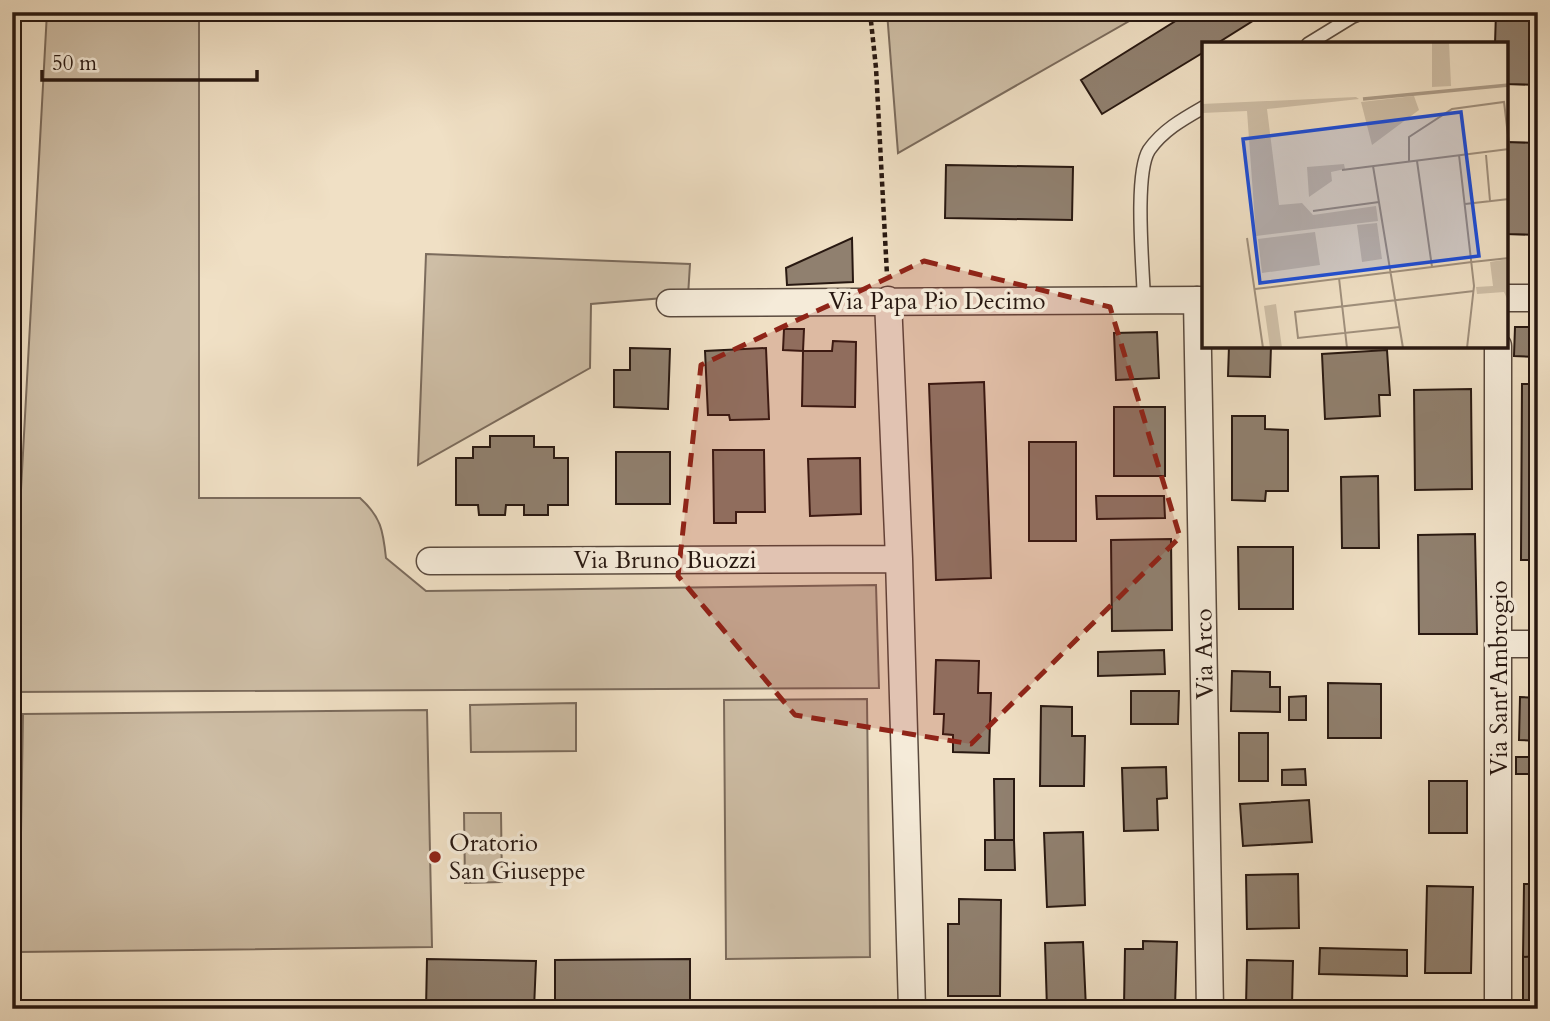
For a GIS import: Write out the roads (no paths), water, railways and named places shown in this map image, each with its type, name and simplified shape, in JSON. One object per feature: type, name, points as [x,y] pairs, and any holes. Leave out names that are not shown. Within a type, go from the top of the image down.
[{"type":"street","points":[[1508,298],[1538,298]]},
{"type":"street","points":[[888,300],[899,559],[912,1009]]},
{"type":"street","name":"Via Papa Pio Decimo","points":[[670,303],[1200,300]]},
{"type":"street","name":"Via Arco","points":[[1200,300],[1210,1009]]},
{"type":"street","name":"Via Sant'Ambrogio","points":[[1498,348],[1499,1009]]},
{"type":"street","name":"Via Bruno Buozzi","points":[[430,561],[899,559]]},
{"type":"street","points":[[1499,644],[1538,644]]},
{"type":"lane","points":[[1311,42],[1365,12]]},
{"type":"lane","points":[[1143,300],[1141,190],[1148,152],[1167,129],[1202,108]]},
{"type":"place","name":"Oratorio San Giuseppe","points":[[435,857]]}]
